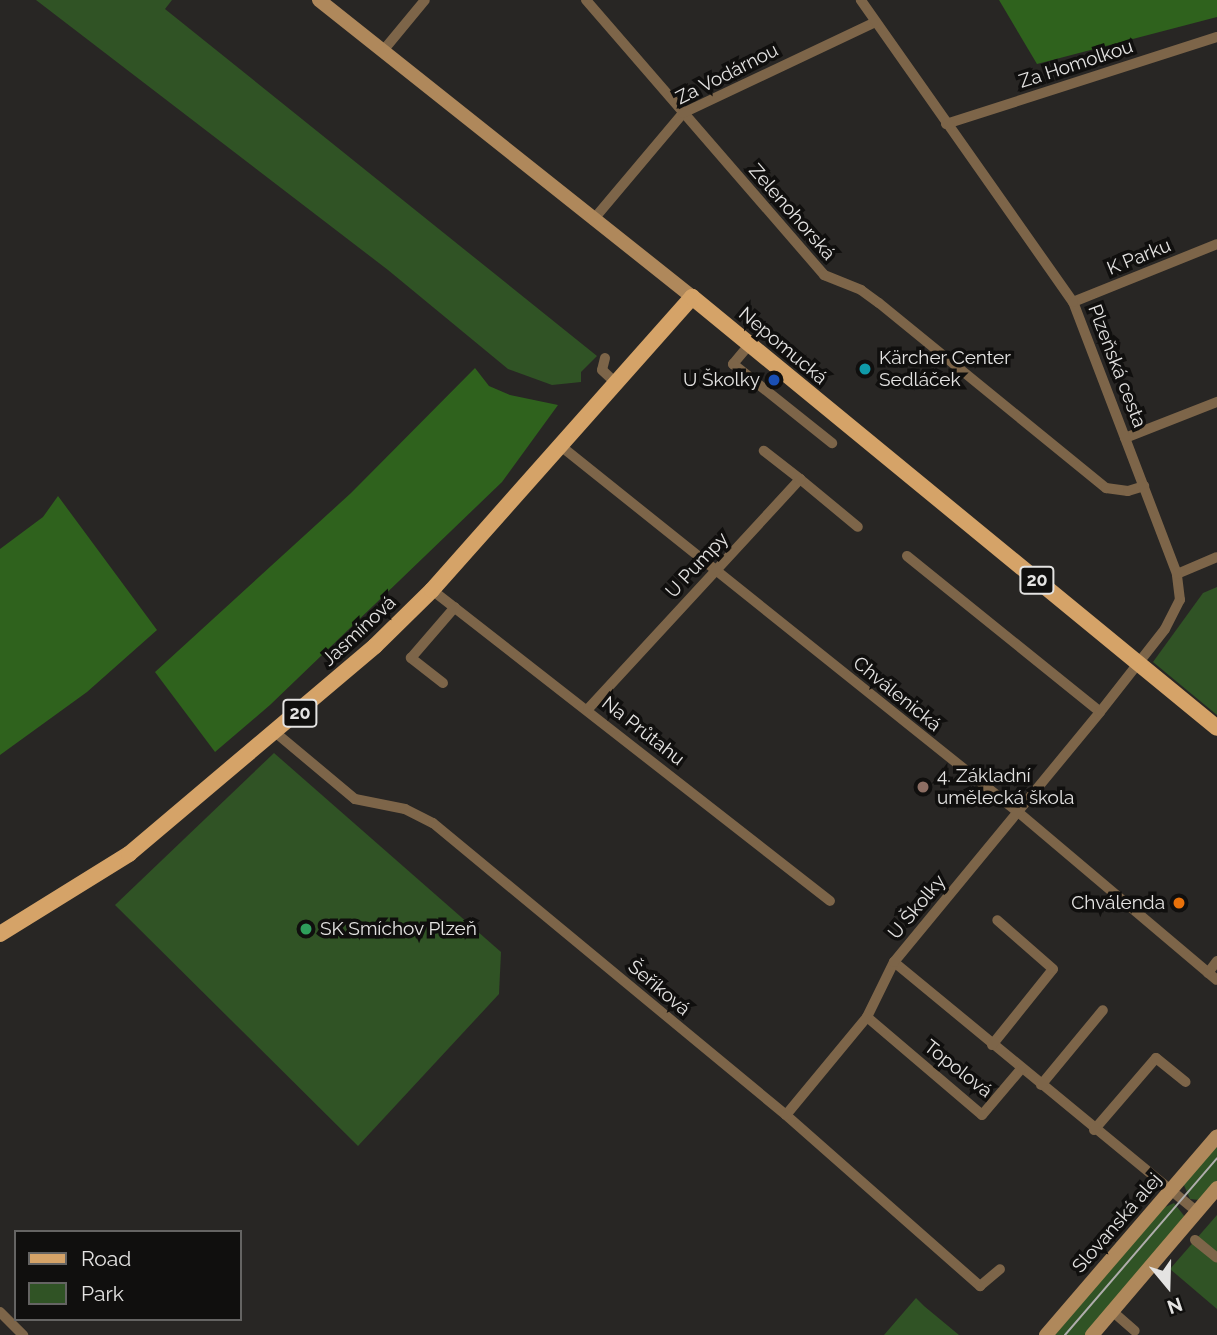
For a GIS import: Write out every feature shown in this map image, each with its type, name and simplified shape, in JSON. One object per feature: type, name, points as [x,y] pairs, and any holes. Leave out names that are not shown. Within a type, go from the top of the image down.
[{"type":"main road","name":"Nepomucká","points":[[692,297],[1217,728]]},
{"type":"main road","name":"Jasmínová","points":[[0,933],[129,854],[276,733],[432,590],[562,447],[692,297]]},
{"type":"street","name":"Nepomucká","points":[[319,0],[692,297]]},
{"type":"street","points":[[383,52],[425,0]]},
{"type":"street","name":"Zelenohorská","points":[[586,0],[824,275],[870,297],[1106,488],[1116,492],[1144,486]]},
{"type":"street","name":"Plzeňská cesta","points":[[861,0],[873,23],[1073,302],[1177,574],[1181,600],[1138,663]]},
{"type":"street","name":"Za Vodárnou","points":[[593,220],[682,113],[873,23]]},
{"type":"street","name":"Za Homolkou","points":[[946,124],[1217,37]]},
{"type":"street","name":"K Parku","points":[[1073,302],[1217,244]]},
{"type":"street","points":[[749,345],[733,365],[832,443]]},
{"type":"street","points":[[605,358],[602,370],[617,384]]},
{"type":"street","points":[[1125,438],[1217,402]]},
{"type":"street","name":"Chválenická","points":[[562,447],[1018,812],[1217,980]]},
{"type":"street","points":[[764,451],[858,527]]},
{"type":"street","name":"U Pumpy","points":[[588,709],[800,480]]},
{"type":"street","points":[[907,556],[1100,712]]},
{"type":"street","points":[[1177,574],[1217,557]]},
{"type":"street","name":"Na Průtahu","points":[[432,590],[588,709],[830,901]]},
{"type":"street","points":[[443,683],[411,658],[456,607]]},
{"type":"street","name":"U Školky","points":[[786,1115],[867,1017],[894,962],[1138,663]]},
{"type":"street","name":"Šeříková","points":[[276,733],[355,799],[405,809],[433,823],[786,1115],[981,1286],[1000,1269]]},
{"type":"street","points":[[992,1045],[1053,969],[997,920]]},
{"type":"street","points":[[1208,973],[1217,961]]},
{"type":"street","name":"Topolová","points":[[894,962],[1094,1130],[1197,1212]]},
{"type":"street","points":[[1041,1085],[1103,1010]]},
{"type":"street","name":"Topolová","points":[[867,1017],[982,1115],[1021,1069]]},
{"type":"street","points":[[1094,1130],[1156,1058],[1186,1082]]},
{"type":"street","name":"Slovanská alej","points":[[1046,1335],[1217,1136]]},
{"type":"street","points":[[1092,1335],[1217,1188]]},
{"type":"street","points":[[1195,1240],[1217,1258]]},
{"type":"street","points":[[1112,1311],[1135,1331]]},
{"type":"street","points":[[0,1312],[23,1335]]},
{"type":"green space","points":[[36,0],[172,0],[165,9],[597,356],[581,372],[581,382],[552,385],[508,369],[388,270]]},
{"type":"green space","points":[[999,0],[1217,0],[1217,17],[1037,64]]},
{"type":"green space","points":[[475,368],[489,386],[510,395],[558,405],[502,482],[270,705],[215,752],[155,672],[351,493]]},
{"type":"green space","points":[[58,496],[157,630],[87,692],[0,755],[0,549],[43,517]]},
{"type":"green space","points":[[1217,587],[1217,715],[1153,662],[1203,593]]},
{"type":"green space","name":"SK Smíchov Plzeň","points":[[274,753],[501,952],[499,994],[358,1146],[115,905]]},
{"type":"green space","points":[[1217,1143],[1217,1183],[1199,1200],[1190,1199],[1183,1183]]},
{"type":"green space","points":[[1174,1203],[1185,1217],[1086,1335],[1055,1335],[1161,1209]]},
{"type":"green space","points":[[1217,1215],[1217,1309],[1170,1269]]},
{"type":"green space","points":[[916,1298],[924,1306],[959,1335],[884,1335]]},
{"type":"tram line","points":[[1065,1335],[1217,1158]]},
{"type":"place","name":"Kärcher Center Sedláček","points":[[865,369]]},
{"type":"place","name":"U Školky","points":[[774,380]]},
{"type":"place","name":"4. Základní umělecká škola","points":[[923,787]]},
{"type":"place","name":"Chválenda","points":[[1179,903]]},
{"type":"place","name":"SK Smíchov Plzeň","points":[[306,929]]}]
